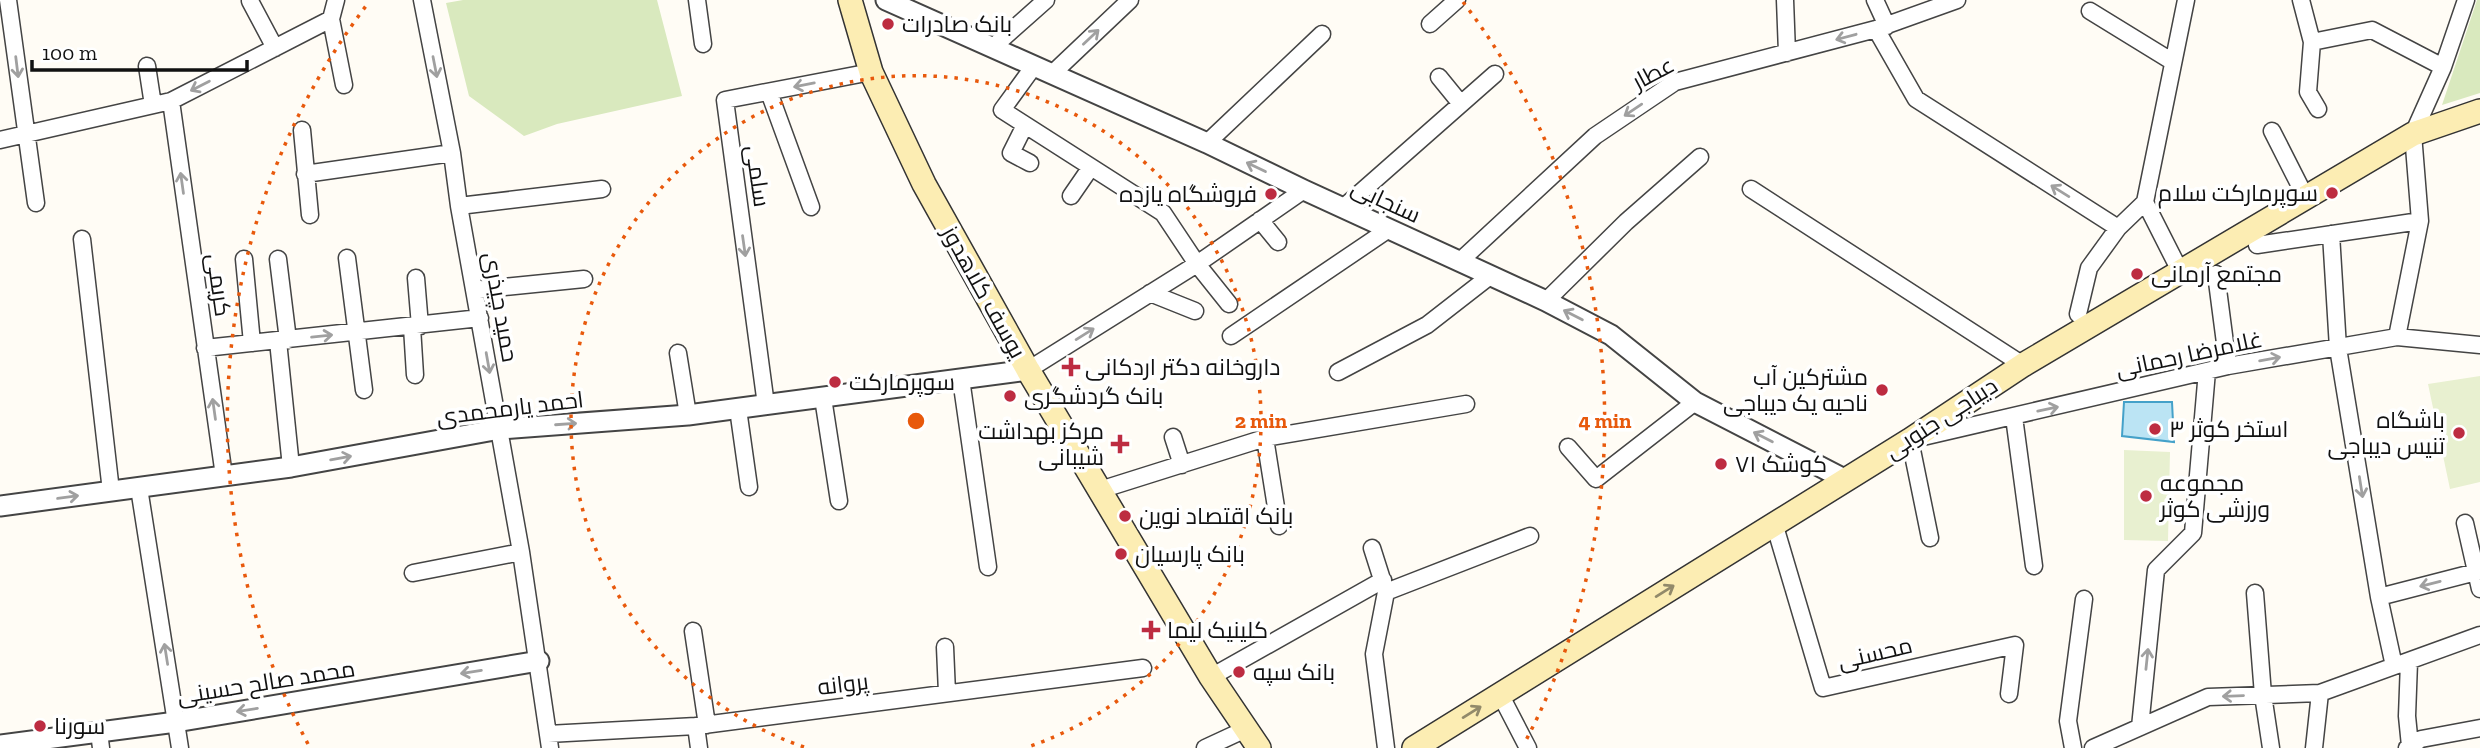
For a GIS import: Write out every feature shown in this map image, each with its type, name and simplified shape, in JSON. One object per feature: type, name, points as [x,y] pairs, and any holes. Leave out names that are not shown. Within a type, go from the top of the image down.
[{"type":"main road","name":"یوسف کلاهدوز","points":[[850,0],[871,72],[924,184],[1028,370],[1211,677],[1252,739]]},
{"type":"main road","name":"دیباجی جنوبی","points":[[1414,748],[1910,440],[2023,365],[2413,134],[2480,111]]},
{"type":"street","points":[[8,0],[36,203]]},
{"type":"street","points":[[336,0],[331,19],[344,85]]},
{"type":"street","name":"حمید چیذری","points":[[422,0],[452,153],[459,206],[500,429],[539,661],[549,741]]},
{"type":"street","points":[[697,0],[703,44]]},
{"type":"street","name":"سنجابی","points":[[886,0],[921,7],[993,47],[1208,143],[1546,301],[1611,335],[1695,402],[1846,480]]},
{"type":"street","points":[[993,47],[1046,0]]},
{"type":"street","points":[[1130,0],[1043,70],[1002,110],[1163,213],[1197,264],[1229,304]]},
{"type":"street","points":[[1785,0],[1787,53]]},
{"type":"street","points":[[1875,0],[1882,27],[1916,99],[2118,228]]},
{"type":"street","name":"عطار","points":[[1459,262],[1595,136],[1675,82],[1882,27],[1957,0]]},
{"type":"street","points":[[2078,314],[2089,268],[2118,228],[2145,202],[2186,0]]},
{"type":"street","points":[[2301,0],[2312,42],[2308,92],[2318,109]]},
{"type":"street","points":[[250,1],[275,48]]},
{"type":"street","points":[[1430,24],[1453,1]]},
{"type":"street","points":[[2397,337],[2420,221],[2413,134],[2443,67],[2464,1]]},
{"type":"street","points":[[2090,11],[2173,62]]},
{"type":"street","points":[[0,139],[171,101],[331,19]]},
{"type":"street","points":[[2312,42],[2372,30],[2443,67]]},
{"type":"street","points":[[1208,143],[1322,34]]},
{"type":"street","points":[[147,66],[153,105]]},
{"type":"street","name":"سلمی","points":[[766,405],[725,100],[871,72]]},
{"type":"street","points":[[1344,207],[1495,74]]},
{"type":"street","points":[[1439,77],[1461,104]]},
{"type":"street","points":[[769,92],[811,207]]},
{"type":"street","name":"کریمی","points":[[171,101],[224,476]]},
{"type":"street","points":[[1026,125],[1011,153],[1030,163]]},
{"type":"street","points":[[302,130],[310,215]]},
{"type":"street","points":[[2272,131],[2306,198]]},
{"type":"street","points":[[305,174],[452,153]]},
{"type":"street","points":[[1546,301],[1626,222],[1700,157]]},
{"type":"street","points":[[1071,196],[1091,167]]},
{"type":"street","points":[[459,206],[602,188]]},
{"type":"street","points":[[1751,189],[2023,365]]},
{"type":"street","points":[[1028,370],[1197,264],[1304,190]]},
{"type":"street","points":[[2145,202],[2181,273]]},
{"type":"street","points":[[1260,220],[1278,242]]},
{"type":"street","points":[[2257,245],[2420,221]]},
{"type":"street","points":[[1231,336],[1390,229]]},
{"type":"street","points":[[2331,234],[2338,348],[2379,597],[2402,664],[2408,747],[2421,739],[2480,727]]},
{"type":"street","points":[[82,239],[111,491]]},
{"type":"street","points":[[347,258],[365,390]]},
{"type":"street","points":[[244,259],[252,343]]},
{"type":"street","points":[[278,259],[291,467]]},
{"type":"street","points":[[2216,274],[2228,366]]},
{"type":"street","points":[[1338,372],[1427,325],[1490,276]]},
{"type":"street","points":[[415,375],[416,278]]},
{"type":"street","points":[[474,290],[584,279]]},
{"type":"street","points":[[1150,293],[1195,311]]},
{"type":"street","points":[[205,348],[480,318]]},
{"type":"street","name":"غلامرضا رحمانی","points":[[1910,440],[2228,366],[2397,337],[2480,345]]},
{"type":"street","points":[[678,353],[688,415]]},
{"type":"street","name":"احمد یارمحمدی","points":[[0,506],[291,467],[500,429],[688,415],[1028,370]]},
{"type":"street","points":[[2133,736],[2156,570],[2193,533],[2207,371]]},
{"type":"street","points":[[961,379],[988,566]]},
{"type":"street","points":[[823,398],[839,501]]},
{"type":"street","points":[[1568,447],[1596,479],[1695,402]]},
{"type":"street","points":[[1100,490],[1265,438],[1466,404]]},
{"type":"street","points":[[738,409],[749,487]]},
{"type":"street","points":[[2014,417],[2034,566]]},
{"type":"street","points":[[1172,437],[1182,465]]},
{"type":"street","points":[[1265,438],[1279,526]]},
{"type":"street","points":[[1910,440],[1930,538]]},
{"type":"street","points":[[139,488],[180,748]]},
{"type":"street","name":"محسنی","points":[[1774,523],[1824,688],[2015,645],[2009,694]]},
{"type":"street","points":[[2465,523],[2480,589]]},
{"type":"street","points":[[1211,677],[1384,586],[1530,536]]},
{"type":"street","points":[[1372,548],[1384,586],[1374,653],[1386,748]]},
{"type":"street","points":[[413,573],[521,552]]},
{"type":"street","points":[[2379,597],[2478,572]]},
{"type":"street","points":[[2255,593],[2263,695],[2271,748]]},
{"type":"street","points":[[2073,748],[2068,721],[2084,599]]},
{"type":"street","points":[[693,631],[701,725],[699,748]]},
{"type":"street","points":[[2093,748],[2133,736],[2208,697],[2320,693],[2480,635]]},
{"type":"street","points":[[945,647],[947,693]]},
{"type":"street","name":"محمد صالح حسینی","points":[[0,745],[100,740],[176,722],[539,661]]},
{"type":"street","name":"پروانه","points":[[549,741],[701,725],[1143,668]]},
{"type":"street","points":[[2314,748],[2320,693]]},
{"type":"street","points":[[1500,694],[1528,748]]},
{"type":"street","points":[[1205,748],[1252,739]]},
{"type":"green space","points":[[463,0],[657,0],[682,96],[557,124],[524,136],[469,96],[446,3]]},
{"type":"green space","points":[[2477,0],[2480,0],[2480,93],[2442,105]]},
{"type":"green space","name":"باشگاه تنیس دیباجی","points":[[2480,376],[2480,482],[2450,489],[2428,384]]},
{"type":"green space","name":"مجموعه ورزشی کوثر","points":[[2124,450],[2170,452],[2168,541],[2124,540]]},
{"type":"water","points":[[2124,402],[2172,402],[2174,442],[2122,436]]},
{"type":"place","name":"بانک صادرات","points":[[888,24]]},
{"type":"place","name":"سوپرمارکت سلام","points":[[2332,193]]},
{"type":"place","name":"فروشگاه یازده","points":[[1271,194]]},
{"type":"place","name":"مجتمع آرمانی","points":[[2137,274]]},
{"type":"place","name":"داروخانه دکتر اردکانی","points":[[1071,367]]},
{"type":"place","name":"سوپرمارکت","points":[[835,382]]},
{"type":"place","name":"مشترکین آب ناحیه یک دیباجی","points":[[1882,390]]},
{"type":"place","name":"بانک گردشگری","points":[[1010,396]]},
{"type":"place","name":"استخر کوثر ۳","points":[[2155,429]]},
{"type":"place","name":"باشگاه تنیس دیباجی","points":[[2459,433]]},
{"type":"place","name":"مرکز بهداشت شیبانی","points":[[1120,444]]},
{"type":"place","name":"کوشک ۷۱","points":[[1721,464]]},
{"type":"place","name":"مجموعه ورزشی کوثر","points":[[2146,496]]},
{"type":"place","name":"بانک اقتصاد نوین","points":[[1125,516]]},
{"type":"place","name":"بانک پارسیان","points":[[1121,554]]},
{"type":"place","name":"کلینیک لیما","points":[[1151,630]]},
{"type":"place","name":"بانک سپه","points":[[1239,672]]},
{"type":"place","name":"سورنا","points":[[40,726]]}]
